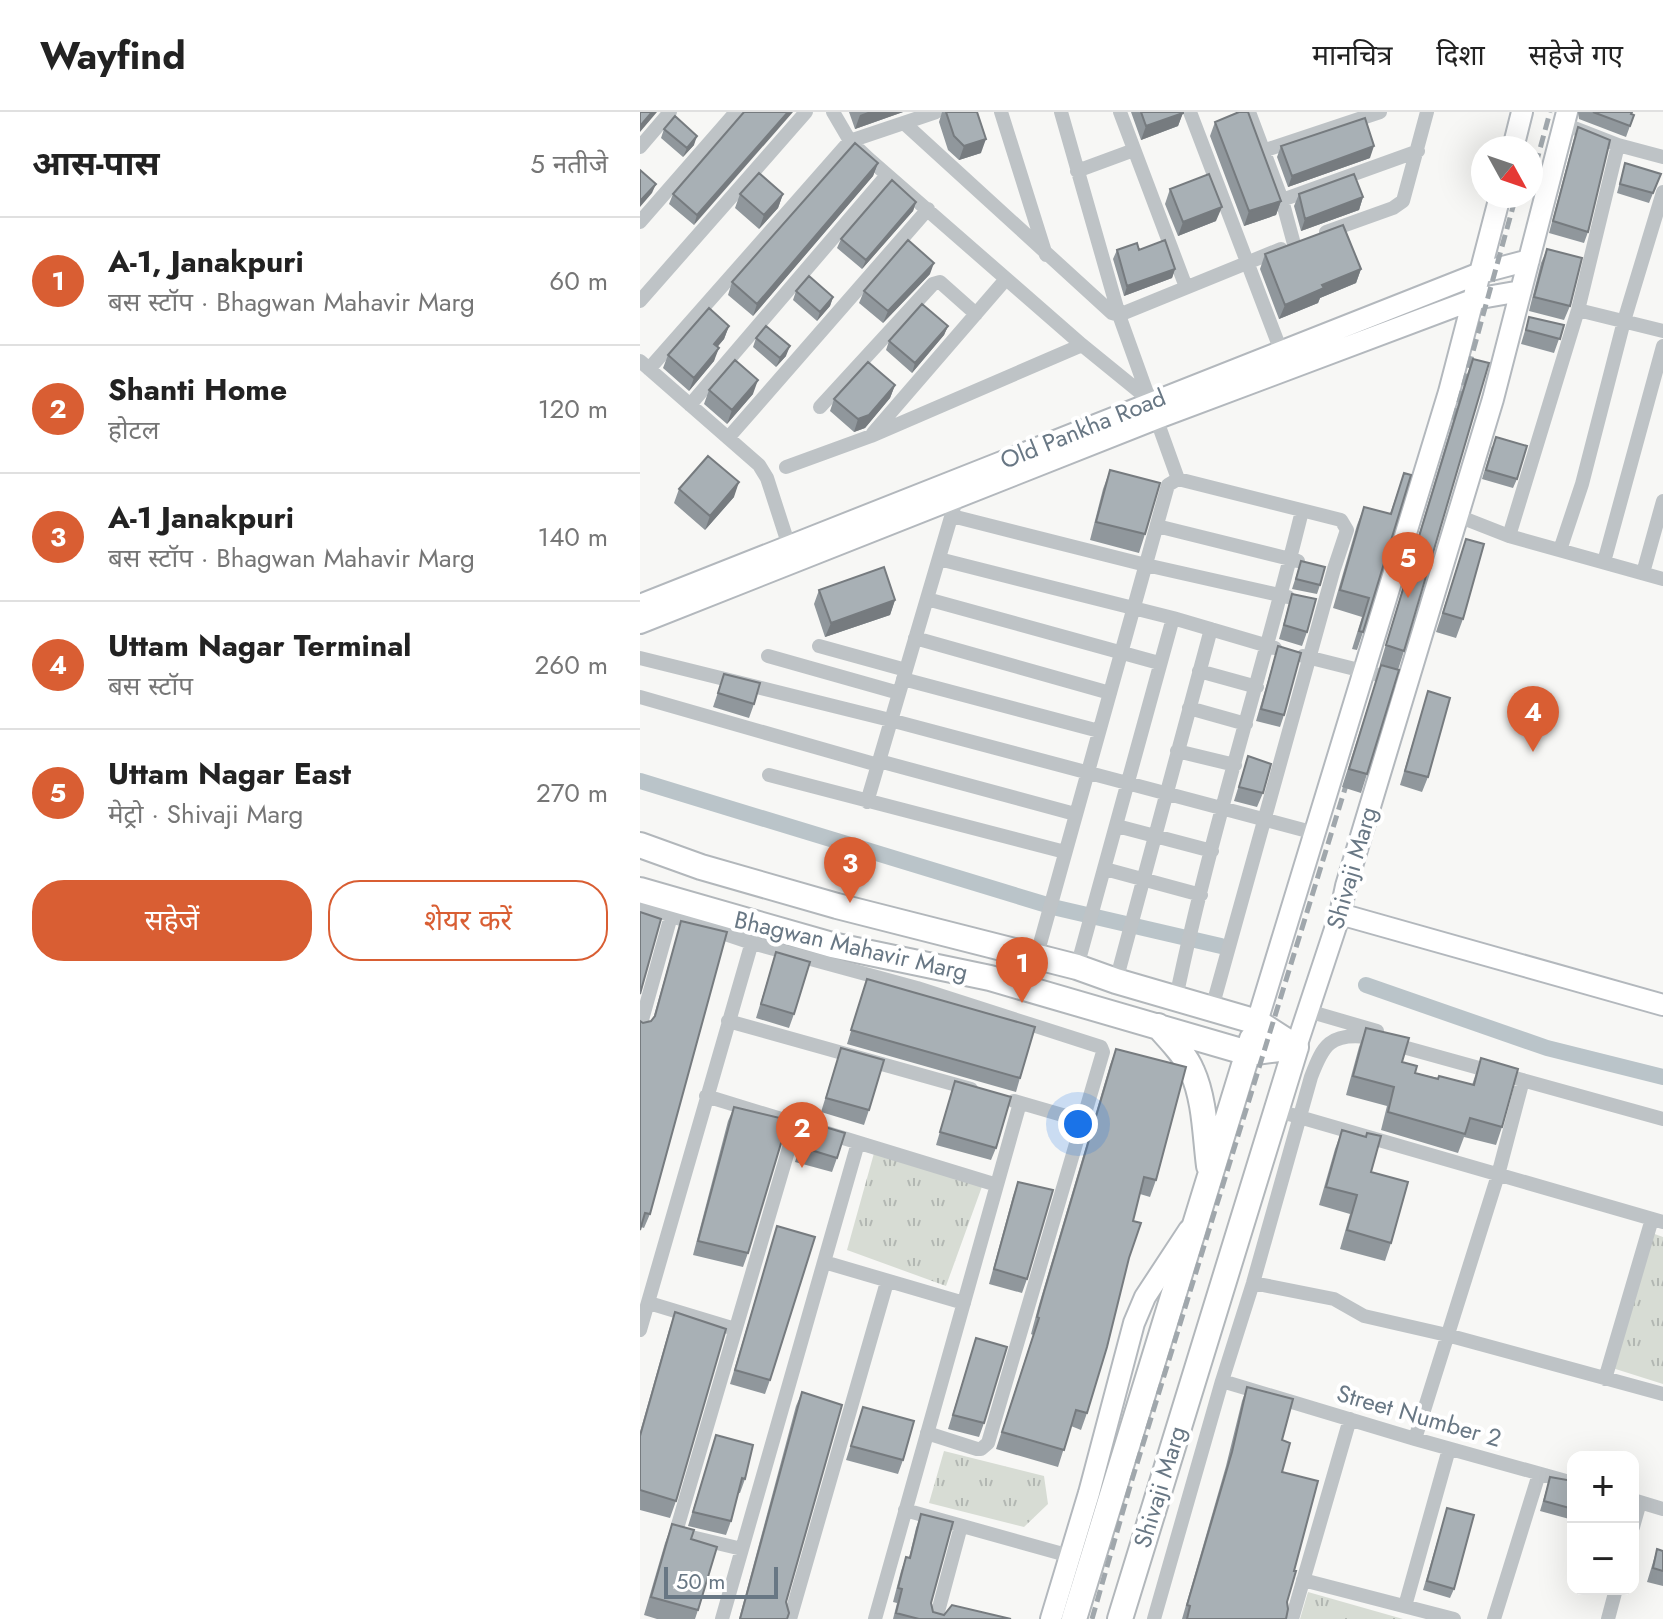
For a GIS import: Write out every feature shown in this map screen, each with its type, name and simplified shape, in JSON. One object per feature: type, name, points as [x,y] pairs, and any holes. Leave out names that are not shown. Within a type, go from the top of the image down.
[{"type":"main road","name":"Bhagwan Mahavir Marg","points":[[640,845],[701,867],[837,906],[1077,967],[1212,1008],[1257,1022],[1296,1047]]},
{"type":"main road","name":"Bhagwan Mahavir Marg","points":[[640,890],[754,934],[832,945],[990,978],[1248,1053]]},
{"type":"main road","name":"Shivaji Marg","points":[[1074,1619],[1257,1022]]},
{"type":"main road","points":[[1158,1026],[1192,1071],[1202,1110],[1210,1172]]},
{"type":"main road","name":"Shivaji Marg","points":[[1120,1619],[1296,1047]]},
{"type":"main road","points":[[1248,1053],[1296,1047]]},
{"type":"street","points":[[640,147],[670,112]]},
{"type":"street","points":[[640,222],[736,112]]},
{"type":"street","points":[[640,301],[806,112]]},
{"type":"street","points":[[833,112],[850,141],[1155,410]]},
{"type":"street","points":[[789,546],[764,471],[645,365],[850,141],[936,112]]},
{"type":"street","points":[[1001,112],[1047,256]]},
{"type":"street","points":[[1120,112],[1186,287]]},
{"type":"street","points":[[1190,112],[1202,129],[1281,351]]},
{"type":"street","points":[[1249,112],[1282,200],[1294,244]]},
{"type":"street","points":[[1263,151],[1380,112]]},
{"type":"street","points":[[904,123],[1047,256],[1110,312],[1119,315],[1399,205],[1407,192],[1427,112]]},
{"type":"street","points":[[1516,136],[1522,112]]},
{"type":"street","points":[[1067,114],[1077,171],[1119,315],[1178,479]]},
{"type":"street","points":[[1566,118],[1618,145],[1663,157]]},
{"type":"street","name":"Shivaji Marg","points":[[1296,1047],[1340,914],[1493,399],[1521,320],[1521,291],[1566,118]]},
{"type":"street","points":[[1509,536],[1564,331],[1578,310],[1618,145]]},
{"type":"street","points":[[1077,171],[1134,150]]},
{"type":"street","points":[[1282,200],[1418,151]]},
{"type":"street","points":[[690,405],[887,175]]},
{"type":"street","points":[[1560,550],[1582,484],[1624,321],[1663,192]]},
{"type":"street","name":"Shivaji Marg","points":[[1257,1022],[1449,392],[1497,208]]},
{"type":"street","points":[[728,438],[928,209]]},
{"type":"street","name":"Old Pankha Road","points":[[640,623],[954,507],[1281,351],[1480,273],[1529,260]]},
{"type":"street","points":[[871,436],[1006,279]]},
{"type":"street","points":[[820,407],[936,282],[943,284],[976,314]]},
{"type":"street","name":"Old Pankha Road","points":[[640,605],[789,546],[1155,410],[1475,299],[1521,291]]},
{"type":"street","points":[[1578,310],[1663,331]]},
{"type":"street","points":[[786,467],[871,436],[1082,345]]},
{"type":"street","points":[[1604,562],[1663,346]]},
{"type":"street","points":[[1036,958],[1168,485],[1173,479],[1178,479],[1345,522],[1347,530],[1323,606],[1212,1008]]},
{"type":"street","points":[[1643,573],[1663,501]]},
{"type":"street","points":[[867,802],[954,507],[1146,565],[1323,606]]},
{"type":"street","points":[[1176,998],[1222,810],[1302,511]]},
{"type":"street","points":[[1458,516],[1509,536],[1663,579]]},
{"type":"street","points":[[1157,526],[1334,569]]},
{"type":"street","points":[[939,559],[1173,618],[1407,683]]},
{"type":"street","points":[[927,599],[1159,663]]},
{"type":"street","points":[[1077,967],[1173,618]]},
{"type":"street","points":[[1116,981],[1211,629]]},
{"type":"street","points":[[915,638],[1110,693]]},
{"type":"street","points":[[819,646],[903,681]]},
{"type":"street","points":[[768,656],[903,681],[1099,731]]},
{"type":"street","points":[[640,658],[890,720],[1315,833]]},
{"type":"street","points":[[1199,671],[1257,687]]},
{"type":"street","points":[[640,697],[1075,814]]},
{"type":"street","points":[[1189,708],[1246,724]]},
{"type":"street","points":[[1177,751],[1235,765]]},
{"type":"street","points":[[769,775],[1065,852]]},
{"type":"street","points":[[1117,826],[1212,851]]},
{"type":"street","points":[[1105,869],[1201,895]]},
{"type":"street","points":[[640,905],[671,916],[754,934],[1101,1047],[1103,1052],[988,1443],[977,1449],[927,1433]]},
{"type":"street","points":[[1340,914],[1663,1005]]},
{"type":"street","points":[[640,1027],[671,916]]},
{"type":"street","points":[[640,1330],[754,934]]},
{"type":"street","points":[[1308,1011],[1663,1111]]},
{"type":"street","points":[[728,1021],[1083,1121]]},
{"type":"street","points":[[1154,1619],[1311,1077],[1321,1050],[1327,1044],[1342,1037],[1367,1037],[1663,1119]]},
{"type":"street","points":[[1415,1439],[1498,1175],[1523,1080]]},
{"type":"street","points":[[706,1096],[997,1185]]},
{"type":"street","points":[[875,1619],[997,1185],[1005,1099]]},
{"type":"street","points":[[1275,1110],[1657,1221],[1605,1379]]},
{"type":"street","points":[[742,1549],[683,1535],[678,1531],[678,1525],[796,1124]]},
{"type":"street","points":[[722,1619],[858,1143]]},
{"type":"street","points":[[1051,1619],[1134,1323],[1145,1297],[1198,1216]]},
{"type":"street","points":[[824,1262],[964,1303]]},
{"type":"street","points":[[790,1619],[887,1282]]},
{"type":"street","points":[[1253,1283],[1334,1299],[1364,1316],[1447,1335],[1663,1394]]},
{"type":"street","points":[[649,1303],[735,1329]]},
{"type":"street","name":"Street Number 2","points":[[1222,1381],[1567,1481]]},
{"type":"street","points":[[1292,1619],[1350,1419]]},
{"type":"street","points":[[1405,1606],[1449,1449]]},
{"type":"street","points":[[1494,1619],[1539,1474]]},
{"type":"street","points":[[1639,1502],[1663,1509]]},
{"type":"street","points":[[905,1510],[1070,1556]]},
{"type":"street","points":[[936,1619],[961,1526]]},
{"type":"street","points":[[1303,1580],[1454,1619]]},
{"type":"street","points":[[1608,1619],[1614,1595]]},
{"type":"green space","points":[[876,1146],[984,1181],[946,1286],[847,1250]]},
{"type":"green space","points":[[1649,1232],[1663,1237],[1663,1384],[1606,1366]]},
{"type":"green space","points":[[944,1451],[1044,1476],[1048,1504],[1024,1527],[929,1503]]},
{"type":"green space","points":[[1308,1592],[1403,1619],[1300,1619]]},
{"type":"building","points":[[640,112],[652,112],[640,126]]},
{"type":"building","points":[[744,112],[788,112],[697,215],[673,194]]},
{"type":"building","points":[[946,112],[977,112],[986,139],[964,146],[954,136]]},
{"type":"building","points":[[1141,112],[1183,112],[1183,113],[1146,126]]},
{"type":"building","points":[[1239,112],[1248,112],[1281,201],[1249,211],[1215,122]]},
{"type":"building","points":[[1593,112],[1632,112],[1634,115],[1630,126]]},
{"type":"building","points":[[675,116],[697,136],[687,148],[664,129]]},
{"type":"building","points":[[1365,118],[1374,146],[1292,176],[1281,146]]},
{"type":"building","points":[[1578,127],[1610,140],[1588,232],[1553,221]]},
{"type":"building","points":[[855,143],[878,163],[757,304],[732,282]]},
{"type":"building","points":[[1625,163],[1661,174],[1653,193],[1620,184]]},
{"type":"building","points":[[640,170],[656,184],[640,201]]},
{"type":"building","points":[[759,173],[783,194],[764,215],[740,194]]},
{"type":"building","points":[[1209,174],[1222,207],[1183,222],[1170,189]]},
{"type":"building","points":[[1354,174],[1363,197],[1305,219],[1299,194]]},
{"type":"building","points":[[892,180],[916,202],[866,260],[841,239]]},
{"type":"building","points":[[1343,225],[1361,269],[1285,305],[1265,254]]},
{"type":"building","points":[[908,240],[934,263],[888,311],[864,291]]},
{"type":"building","points":[[1165,240],[1175,269],[1127,286],[1117,250],[1137,243],[1139,250]]},
{"type":"building","points":[[1547,249],[1582,258],[1570,306],[1534,297]]},
{"type":"building","points":[[809,276],[833,297],[820,312],[796,291]]},
{"type":"building","points":[[922,304],[948,326],[915,363],[889,341]]},
{"type":"building","points":[[709,308],[729,326],[714,344],[719,348],[694,378],[668,355]]},
{"type":"building","points":[[1529,317],[1564,325],[1560,339],[1526,330]]},
{"type":"building","points":[[766,326],[790,346],[780,358],[756,338]]},
{"type":"building","points":[[1473,359],[1489,363],[1404,651],[1386,645]]},
{"type":"building","points":[[735,360],[758,380],[732,410],[709,390]]},
{"type":"building","points":[[868,362],[895,385],[869,415],[858,419],[834,399]]},
{"type":"building","points":[[1496,437],[1527,446],[1517,479],[1486,470]]},
{"type":"building","points":[[708,456],[739,482],[710,516],[679,489]]},
{"type":"building","points":[[1110,470],[1160,483],[1145,534],[1096,522]]},
{"type":"building","points":[[1404,473],[1411,475],[1363,632],[1359,631],[1369,598],[1340,590],[1364,507],[1391,514]]},
{"type":"building","points":[[1466,539],[1484,544],[1463,619],[1443,613]]},
{"type":"building","points":[[1301,561],[1325,567],[1320,585],[1296,579]]},
{"type":"building","points":[[884,567],[895,600],[831,623],[819,590]]},
{"type":"building","points":[[1292,594],[1316,599],[1307,632],[1284,625]]},
{"type":"building","points":[[1278,646],[1301,653],[1284,715],[1261,709]]},
{"type":"building","points":[[1381,665],[1399,670],[1367,774],[1349,769]]},
{"type":"building","points":[[724,674],[760,683],[754,704],[718,693]]},
{"type":"building","points":[[1428,691],[1450,698],[1428,777],[1405,771]]},
{"type":"building","points":[[1248,756],[1271,764],[1263,793],[1239,787]]},
{"type":"building","points":[[640,912],[661,919],[640,994]]},
{"type":"building","points":[[681,921],[727,932],[650,1214],[645,1213],[640,1230],[640,1021],[651,1021],[655,1016]]},
{"type":"building","points":[[776,952],[810,962],[794,1014],[761,1004]]},
{"type":"building","points":[[867,979],[1035,1027],[1020,1078],[851,1030]]},
{"type":"building","points":[[1366,1028],[1409,1038],[1402,1062],[1417,1066],[1415,1073],[1474,1085],[1481,1058],[1518,1069],[1502,1127],[1470,1118],[1465,1134],[1388,1112],[1394,1087],[1353,1076]]},
{"type":"building","points":[[841,1048],[884,1060],[869,1110],[826,1098]]},
{"type":"building","points":[[1116,1049],[1186,1067],[1156,1180],[1144,1177],[1133,1221],[1141,1223],[1087,1413],[1076,1410],[1064,1450],[1002,1432],[1039,1318]]},
{"type":"building","points":[[955,1081],[1011,1097],[996,1148],[940,1132]]},
{"type":"building","points":[[734,1107],[788,1120],[748,1253],[698,1241]]},
{"type":"building","points":[[808,1122],[845,1133],[837,1158],[801,1147]]},
{"type":"building","points":[[1342,1130],[1366,1137],[1367,1133],[1381,1136],[1371,1172],[1408,1182],[1391,1243],[1347,1230],[1357,1195],[1326,1187]]},
{"type":"building","points":[[1018,1182],[1053,1190],[1027,1279],[994,1269]]},
{"type":"building","points":[[777,1226],[815,1237],[770,1380],[735,1370]]},
{"type":"building","points":[[675,1312],[726,1329],[676,1501],[640,1490],[640,1436]]},
{"type":"building","points":[[976,1338],[1007,1347],[984,1423],[953,1415]]},
{"type":"building","points":[[1247,1387],[1293,1399],[1282,1440],[1290,1443],[1282,1472],[1318,1481],[1294,1571],[1286,1619],[1187,1619],[1190,1606],[1187,1605],[1232,1452]]},
{"type":"building","points":[[802,1392],[842,1405],[786,1602],[789,1613],[787,1619],[740,1619]]},
{"type":"building","points":[[863,1407],[914,1421],[903,1460],[851,1446]]},
{"type":"building","points":[[716,1435],[753,1445],[731,1521],[693,1512]]},
{"type":"building","points":[[1550,1477],[1567,1480],[1567,1507],[1544,1501]]},
{"type":"building","points":[[1447,1508],[1474,1515],[1454,1589],[1427,1581]]},
{"type":"building","points":[[921,1514],[953,1522],[931,1603],[933,1612],[944,1615],[952,1605],[1011,1619],[919,1619],[896,1613],[902,1589],[898,1588],[906,1557],[910,1558]]},
{"type":"building","points":[[672,1524],[694,1530],[691,1539],[717,1547],[698,1610],[651,1597]]},
{"type":"building","points":[[1657,1549],[1663,1551],[1663,1571],[1653,1568]]},
{"type":"waterway","points":[[640,781],[1057,908],[1221,946]]},
{"type":"waterway","points":[[1366,985],[1547,1048],[1663,1077]]},
{"type":"railway","points":[[1543,138],[1550,112]]},
{"type":"railway","points":[[1454,420],[1513,208]]},
{"type":"railway","points":[[1092,1619],[1352,766]]},
{"type":"place","name":"Uttam Nagar East","points":[[1408,598]]},
{"type":"place","name":"Uttam Nagar Terminal","points":[[1533,752]]},
{"type":"place","name":"A-1 Janakpuri","points":[[850,903]]},
{"type":"place","name":"A-1, Janakpuri","points":[[1022,1003]]},
{"type":"place","name":"Shanti Home","points":[[802,1168]]}]
